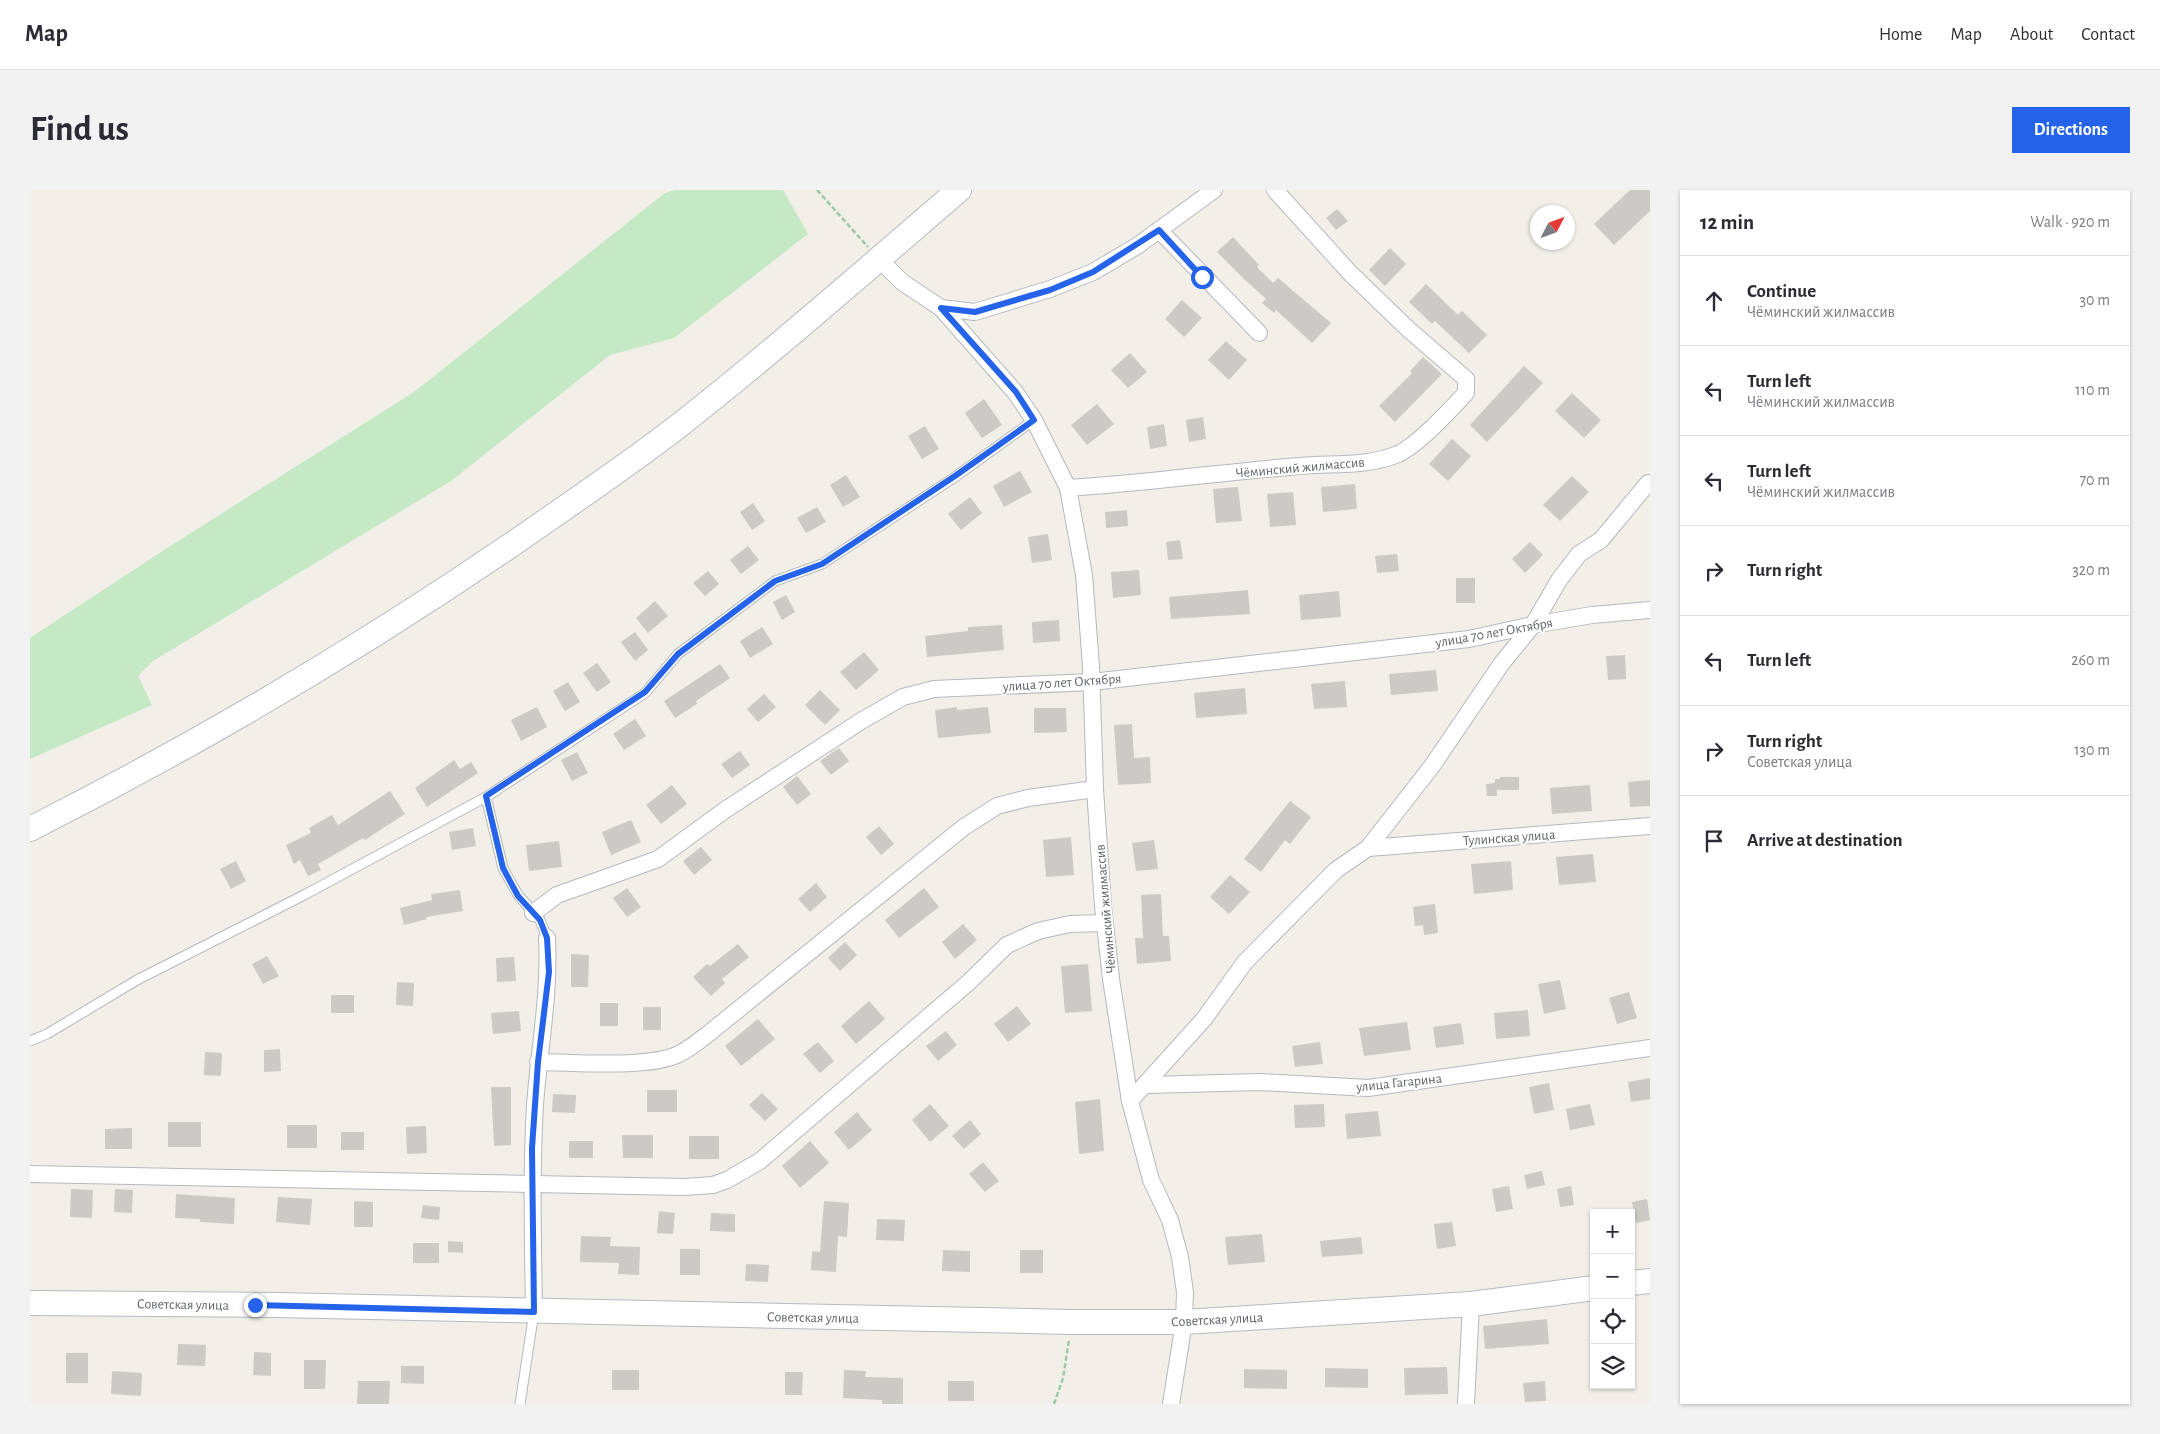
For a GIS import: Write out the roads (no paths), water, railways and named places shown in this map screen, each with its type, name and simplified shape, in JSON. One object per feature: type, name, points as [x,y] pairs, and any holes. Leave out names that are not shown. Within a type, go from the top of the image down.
[{"type":"main road","points":[[30,829],[212,733],[427,602],[594,488],[680,424],[959,190]]},
{"type":"main road","points":[[1635,1283],[1650,1281]]},
{"type":"main road","name":"Советская улица","points":[[30,1306],[276,1305],[534,1312],[1071,1322],[1184,1322],[1470,1304],[1590,1289]]},
{"type":"street","name":"Чёминский жилмассив","points":[[941,308],[975,312],[1050,290],[1093,272],[1159,230],[1214,190]]},
{"type":"street","name":"Чёминский жилмассив","points":[[1068,488],[1129,484],[1302,465],[1365,462],[1398,453],[1418,439],[1466,393],[1466,380],[1408,329],[1350,273],[1276,190]]},
{"type":"street","points":[[1159,230],[1259,333]]},
{"type":"street","name":"Чёминский жилмассив","points":[[879,259],[902,282],[941,308],[1016,392],[1034,420],[1068,488],[1084,575],[1092,682],[1095,789],[1104,923],[1130,1101],[1151,1180],[1170,1220],[1180,1256],[1186,1292],[1184,1322],[1171,1404]]},
{"type":"street","points":[[1130,1101],[1147,1085],[1204,1019],[1245,962],[1336,870],[1368,848],[1432,766],[1502,663],[1533,625],[1559,580],[1579,554],[1601,540],[1648,483]]},
{"type":"street","name":"улица 70 лет Октября","points":[[533,914],[557,895],[658,859],[733,805],[860,721],[902,697],[934,689],[1092,682],[1469,639],[1592,615],[1650,610]]},
{"type":"street","points":[[538,1062],[632,1063],[660,1060],[680,1054],[708,1034],[964,827],[997,806],[1028,798],[1095,789]]},
{"type":"street","name":"Тулинская улица","points":[[1368,848],[1650,826]]},
{"type":"street","points":[[30,1174],[684,1188],[713,1185],[726,1180],[776,1148],[969,982],[1007,945],[1038,931],[1070,924],[1104,923]]},
{"type":"street","points":[[534,1312],[532,1148],[538,1062],[549,972],[547,938]]},
{"type":"street","name":"улица Гагарина","points":[[1147,1085],[1258,1082],[1368,1088],[1650,1048]]},
{"type":"street","points":[[1466,1404],[1470,1304]]},
{"type":"lane","points":[[30,1041],[48,1034],[137,980],[306,894],[486,796],[645,692],[678,654],[775,581],[822,564],[955,476],[1034,420]]},
{"type":"lane","points":[[486,796],[503,868],[518,896],[540,920],[547,938]]},
{"type":"lane","points":[[520,1404],[534,1312]]}]
